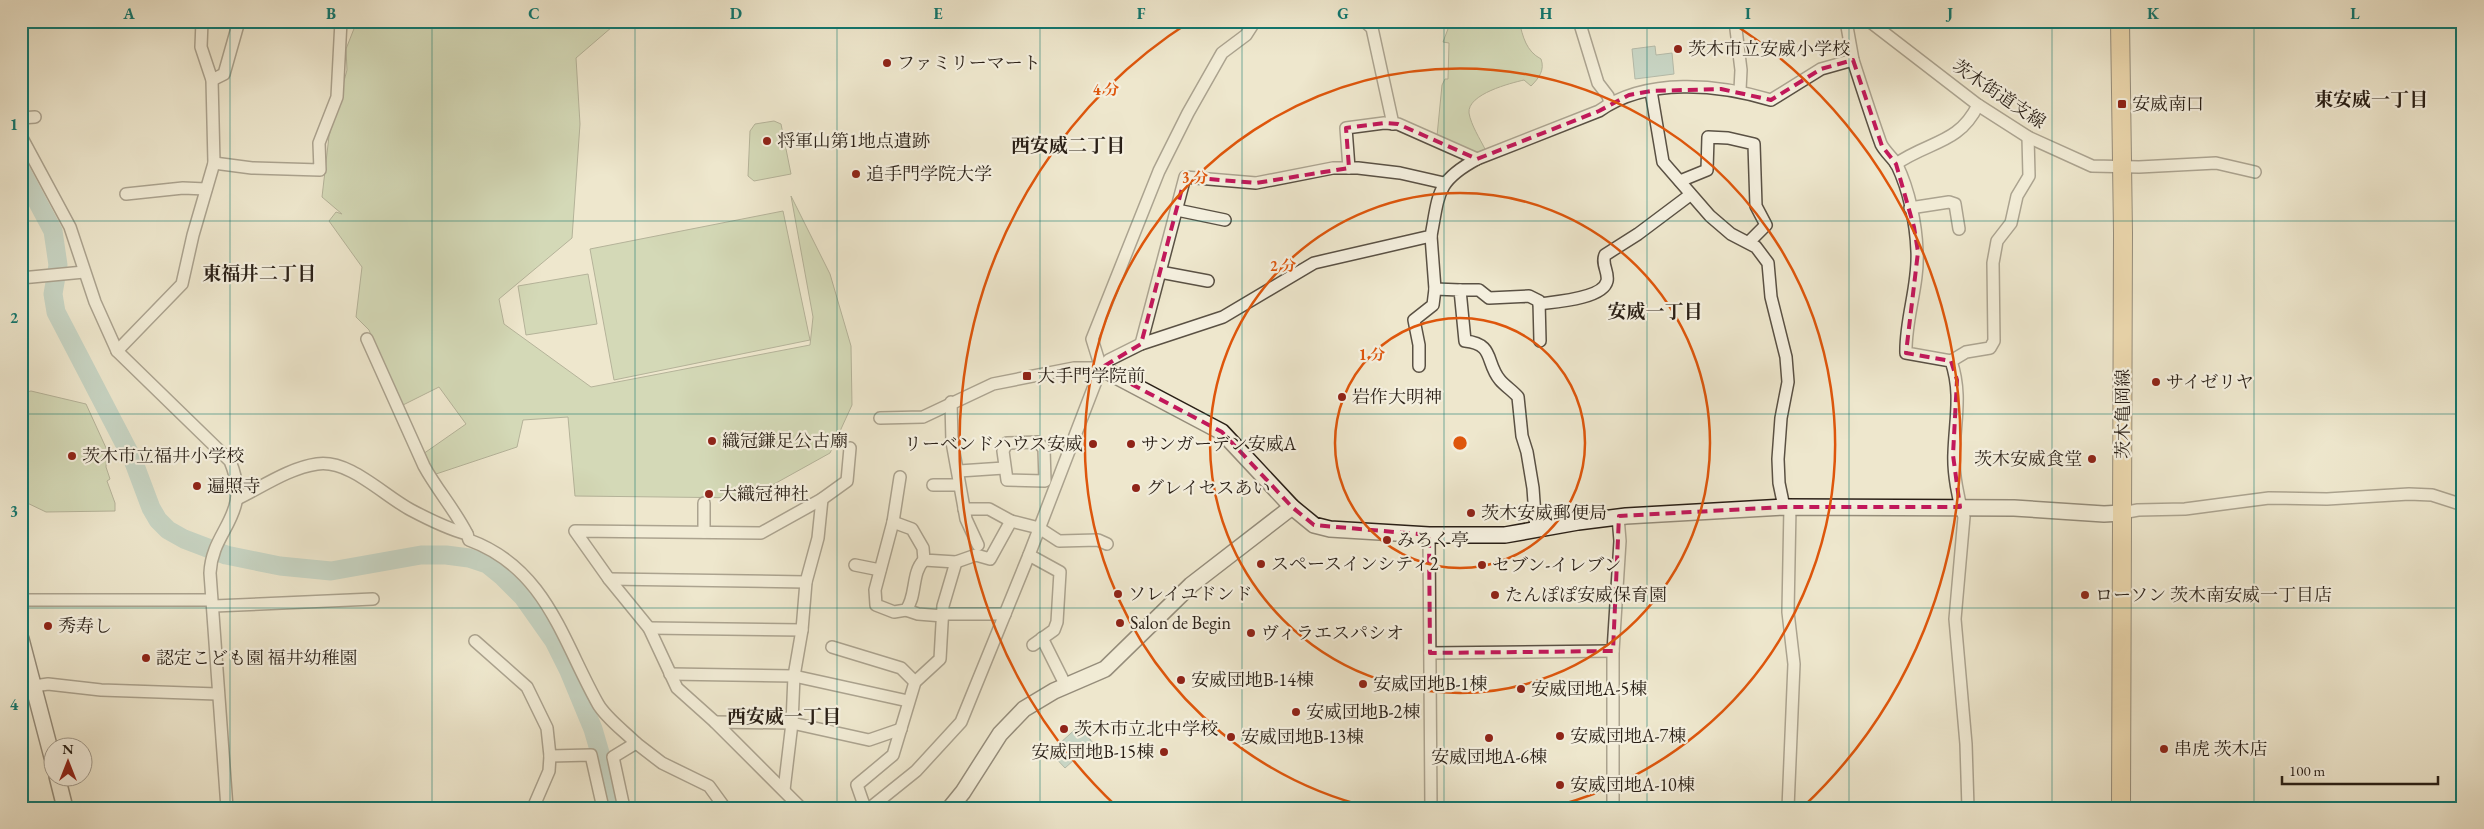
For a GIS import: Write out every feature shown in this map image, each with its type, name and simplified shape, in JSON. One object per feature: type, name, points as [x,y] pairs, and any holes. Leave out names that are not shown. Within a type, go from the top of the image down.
[{"type":"main road","name":"茨木亀岡線","points":[[2120,21],[2123,166],[2121,808]]},
{"type":"street","points":[[117,351],[182,284],[193,235],[214,164],[212,80],[201,47],[202,21]]},
{"type":"street","points":[[212,80],[224,74],[239,21]]},
{"type":"street","points":[[214,164],[252,168],[320,170],[319,143],[337,97],[341,21]]},
{"type":"street","points":[[1101,368],[1092,339],[1159,171],[1188,113],[1222,53],[1248,32],[1255,21]]},
{"type":"street","points":[[1364,21],[1372,28],[1393,124]]},
{"type":"street","points":[[1578,21],[1598,83],[1608,96],[1610,104]]},
{"type":"street","points":[[1735,21],[1741,70],[1740,90]]},
{"type":"street","points":[[1846,21],[1853,60],[1882,146],[1896,164],[1910,208],[1918,252],[1910,318],[1906,332],[1906,353],[1951,361],[1966,352],[1990,348],[1994,341],[1993,263],[1997,241],[2012,223],[2017,196],[2029,176],[2028,137]]},
{"type":"street","name":"茨木街道支線","points":[[1869,21],[1978,104],[2028,137],[2092,166],[2216,163],[2255,172]]},
{"type":"street","points":[[1419,366],[1419,345],[1414,320],[1433,305],[1435,289],[1430,236],[1444,183],[1459,168],[1477,159],[1590,115],[1629,95],[1676,87],[1740,90],[1771,100],[1822,69],[1853,60]]},
{"type":"street","points":[[1651,91],[1663,162],[1690,195],[1731,234],[1749,242],[1761,252],[1768,263],[1771,297],[1786,357],[1788,382],[1781,418],[1778,459],[1779,483],[1787,507],[1788,612],[1794,664],[1788,808]]},
{"type":"street","points":[[1896,164],[1911,154],[1962,129],[1971,119],[1978,104]]},
{"type":"street","points":[[21,118],[35,117]]},
{"type":"street","points":[[1348,168],[1346,128],[1384,123],[1393,124],[1477,159]]},
{"type":"street","points":[[21,136],[70,226],[98,311],[117,351],[230,462],[236,476],[236,509],[211,559],[217,694],[226,808]]},
{"type":"street","points":[[1680,181],[1707,170],[1708,137],[1728,138],[1754,144],[1756,206],[1766,225],[1749,242]]},
{"type":"street","points":[[21,152],[50,189]]},
{"type":"street","points":[[1140,344],[1185,177],[1256,183],[1333,168],[1348,168],[1400,173],[1444,183]]},
{"type":"street","points":[[126,194],[184,188],[206,189]]},
{"type":"street","points":[[1539,304],[1569,301],[1591,294],[1604,285],[1607,280],[1603,261],[1605,255],[1638,234],[1690,195]]},
{"type":"street","points":[[1910,208],[1949,202],[1955,204],[1959,230]]},
{"type":"street","points":[[1177,210],[1224,220]]},
{"type":"street","points":[[870,808],[916,771],[961,722],[1029,555],[1101,368],[1109,360],[1140,344],[1223,317],[1314,262],[1430,236]]},
{"type":"street","points":[[22,276],[84,272]]},
{"type":"street","points":[[1160,272],[1208,281]]},
{"type":"street","points":[[1435,289],[1479,290],[1488,298],[1530,296],[1539,301],[1540,341]]},
{"type":"street","points":[[1460,290],[1465,341],[1478,343],[1483,346],[1499,380],[1518,397],[1522,436],[1527,452],[1533,488],[1536,530]]},
{"type":"street","points":[[367,339],[431,480],[457,515],[469,540],[483,545],[511,563],[529,580],[565,634],[599,706],[636,743],[662,764],[709,786],[725,808]]},
{"type":"street","points":[[1951,361],[1957,380],[1954,455],[1960,506],[1964,518],[1955,619],[1966,737],[1968,808]]},
{"type":"street","points":[[880,418],[922,417],[993,384],[1074,368],[1101,368],[1222,432],[1292,507],[1314,524],[1330,529],[1429,535],[1505,535],[1618,517],[1787,507],[1960,506],[2104,514],[2138,510],[2185,509],[2269,498],[2327,499],[2409,494],[2432,495],[2463,505]]},
{"type":"street","points":[[951,402],[952,442],[959,471],[959,484],[966,519],[978,545]]},
{"type":"street","points":[[1038,442],[1044,449],[1045,481],[1006,480],[1004,468],[1003,451],[1007,443],[1038,442]]},
{"type":"street","points":[[801,808],[715,722],[676,688],[649,628],[609,579],[575,531],[760,533],[822,498],[847,481],[850,448]]},
{"type":"street","points":[[237,499],[294,471],[318,464],[335,465],[358,473],[366,482],[411,510],[467,534]]},
{"type":"street","points":[[959,471],[1004,468]]},
{"type":"street","points":[[900,477],[893,522],[875,590],[876,605],[894,612],[906,610],[918,614],[1005,614]]},
{"type":"street","points":[[933,485],[959,484]]},
{"type":"street","points":[[784,790],[792,723],[794,676],[802,630],[806,582],[818,538],[822,498]]},
{"type":"street","points":[[704,503],[704,532]]},
{"type":"street","points":[[950,808],[963,792],[1000,734],[1024,709],[1066,686],[1105,669],[1191,585],[1292,507]]},
{"type":"street","points":[[964,510],[989,509],[1011,521],[1039,528],[1059,541],[1098,540],[1107,544]]},
{"type":"street","points":[[1613,808],[1614,651],[1620,557],[1618,517]]},
{"type":"street","points":[[924,560],[956,562],[976,555],[990,559],[1011,521]]},
{"type":"street","points":[[893,522],[912,529],[923,548],[924,560],[917,571],[906,610]]},
{"type":"street","points":[[1429,535],[1431,808]]},
{"type":"street","points":[[1029,555],[1060,572],[1057,622],[1054,630],[1037,641],[1066,686]]},
{"type":"street","points":[[864,808],[856,785],[893,755],[915,682],[940,659],[943,615],[956,562]]},
{"type":"street","points":[[855,565],[880,570]]},
{"type":"street","points":[[609,579],[806,582]]},
{"type":"street","points":[[21,600],[212,603],[373,599]]},
{"type":"street","points":[[649,628],[802,630]]},
{"type":"street","points":[[21,639],[29,678],[46,736]]},
{"type":"street","points":[[475,641],[527,687],[547,728],[550,756],[549,771],[533,808]]},
{"type":"street","points":[[832,647],[900,668],[915,682]]},
{"type":"street","points":[[1430,653],[1614,651]]},
{"type":"street","points":[[670,674],[794,676],[908,702]]},
{"type":"street","points":[[29,678],[48,684],[101,690],[217,694]]},
{"type":"street","points":[[715,722],[792,723],[869,740],[901,729]]},
{"type":"street","points":[[624,808],[613,757],[636,743]]},
{"type":"street","points":[[550,756],[590,755],[603,808]]},
{"type":"street","points":[[60,786],[65,808]]},
{"type":"highlighted area","points":[[1853,60],[1882,146],[1896,164],[1914,227],[1918,252],[1906,353],[1951,361],[1957,380],[1953,455],[1960,507],[1784,507],[1619,516],[1613,651],[1430,653],[1429,535],[1314,525],[1292,507],[1222,432],[1101,368],[1141,344],[1185,177],[1256,183],[1349,168],[1346,128],[1384,123],[1398,124],[1477,159],[1599,111],[1629,95],[1651,91],[1721,89],[1771,100],[1821,69]]},
{"type":"green space","points":[[357,21],[619,21],[576,58],[580,124],[572,238],[499,299],[504,324],[591,387],[810,345],[813,317],[791,196],[830,274],[851,346],[852,405],[830,453],[749,498],[575,496],[568,417],[523,420],[517,447],[433,475],[423,454],[466,424],[439,387],[401,406],[369,330],[356,317],[362,267],[329,221],[336,212],[342,214],[322,197],[329,136],[347,70],[346,49]]},
{"type":"green space","points":[[1451,21],[1519,21],[1526,43],[1532,52],[1541,59],[1542,63],[1540,74],[1531,86],[1524,80],[1500,87],[1482,95],[1470,106],[1469,113],[1472,122],[1485,149],[1476,153],[1437,136],[1442,85],[1445,79],[1448,79],[1449,43],[1443,42]]},
{"type":"green space","points":[[774,121],[781,124],[791,174],[754,181],[748,176],[750,131],[755,124]]},
{"type":"green space","points":[[783,211],[810,340],[614,380],[590,249]]},
{"type":"green space","points":[[588,274],[597,324],[526,335],[518,286]]},
{"type":"green space","points":[[31,391],[86,404],[107,450],[106,467],[110,479],[107,481],[115,503],[115,511],[46,512],[21,500],[21,393]]},
{"type":"water","points":[[1655,46],[1656,55],[1672,53],[1674,74],[1635,79],[1632,49]]},
{"type":"water","points":[[1079,726],[1093,743],[1065,768],[1050,752]]},
{"type":"waterway","points":[[21,171],[53,231],[58,265],[53,294],[56,312],[133,460],[151,508],[158,520],[168,530],[184,539],[226,555],[280,566],[331,571],[421,555],[446,555],[469,558],[487,564],[523,597],[554,641],[569,671],[593,729],[616,808]]},
{"type":"place","name":"茨木市立安威小学校","points":[[1678,49]]},
{"type":"place","name":"ファミリーマート","points":[[887,63]]},
{"type":"place","name":"安威南口","points":[[2122,104]]},
{"type":"place","name":"将軍山第1地点遺跡","points":[[767,141]]},
{"type":"place","name":"追手門学院大学","points":[[856,174]]},
{"type":"place","name":"大手門学院前","points":[[1027,376]]},
{"type":"place","name":"サイゼリヤ","points":[[2156,382]]},
{"type":"place","name":"岩作大明神","points":[[1342,397]]},
{"type":"place","name":"織冠鎌足公古廟","points":[[712,441]]},
{"type":"place","name":"リーベンドハウス安威","points":[[1093,444]]},
{"type":"place","name":"サンガーデン安威A","points":[[1131,444]]},
{"type":"place","name":"茨木市立福井小学校","points":[[72,456]]},
{"type":"place","name":"茨木安威食堂","points":[[2092,459]]},
{"type":"place","name":"遍照寺","points":[[197,486]]},
{"type":"place","name":"グレイセスあい","points":[[1136,488]]},
{"type":"place","name":"大織冠神社","points":[[709,494]]},
{"type":"place","name":"茨木安威郵便局","points":[[1471,513]]},
{"type":"place","name":"みろく亭","points":[[1387,540]]},
{"type":"place","name":"スペースインシティ2","points":[[1261,564]]},
{"type":"place","name":"セブン-イレブン","points":[[1482,565]]},
{"type":"place","name":"ソレイユドンド","points":[[1118,594]]},
{"type":"place","name":"たんぽぽ安威保育園","points":[[1495,595]]},
{"type":"place","name":"ローソン 茨木南安威一丁目店","points":[[2085,595]]},
{"type":"place","name":"Salon de Begin","points":[[1120,623]]},
{"type":"place","name":"秀寿し","points":[[48,626]]},
{"type":"place","name":"ヴィラエスパシオ","points":[[1251,633]]},
{"type":"place","name":"認定こども園 福井幼稚園","points":[[146,658]]},
{"type":"place","name":"安威団地B-14棟","points":[[1181,680]]},
{"type":"place","name":"安威団地B-1棟","points":[[1363,684]]},
{"type":"place","name":"安威団地A-5棟","points":[[1521,689]]},
{"type":"place","name":"安威団地B-2棟","points":[[1296,712]]},
{"type":"place","name":"茨木市立北中学校","points":[[1064,729]]},
{"type":"place","name":"安威団地A-7棟","points":[[1560,736]]},
{"type":"place","name":"安威団地B-13棟","points":[[1231,737]]},
{"type":"place","name":"安威団地A-6棟","points":[[1489,738]]},
{"type":"place","name":"串虎 茨木店","points":[[2164,749]]},
{"type":"place","name":"安威団地B-15棟","points":[[1164,752]]},
{"type":"place","name":"安威団地A-10棟","points":[[1560,785]]},
{"type":"district","name":"東安威一丁目","points":[[2371,99]]},
{"type":"district","name":"西安威二丁目","points":[[1068,145]]},
{"type":"district","name":"東福井二丁目","points":[[259,273]]},
{"type":"district","name":"安威一丁目","points":[[1655,311]]},
{"type":"district","name":"西安威一丁目","points":[[784,716]]}]
